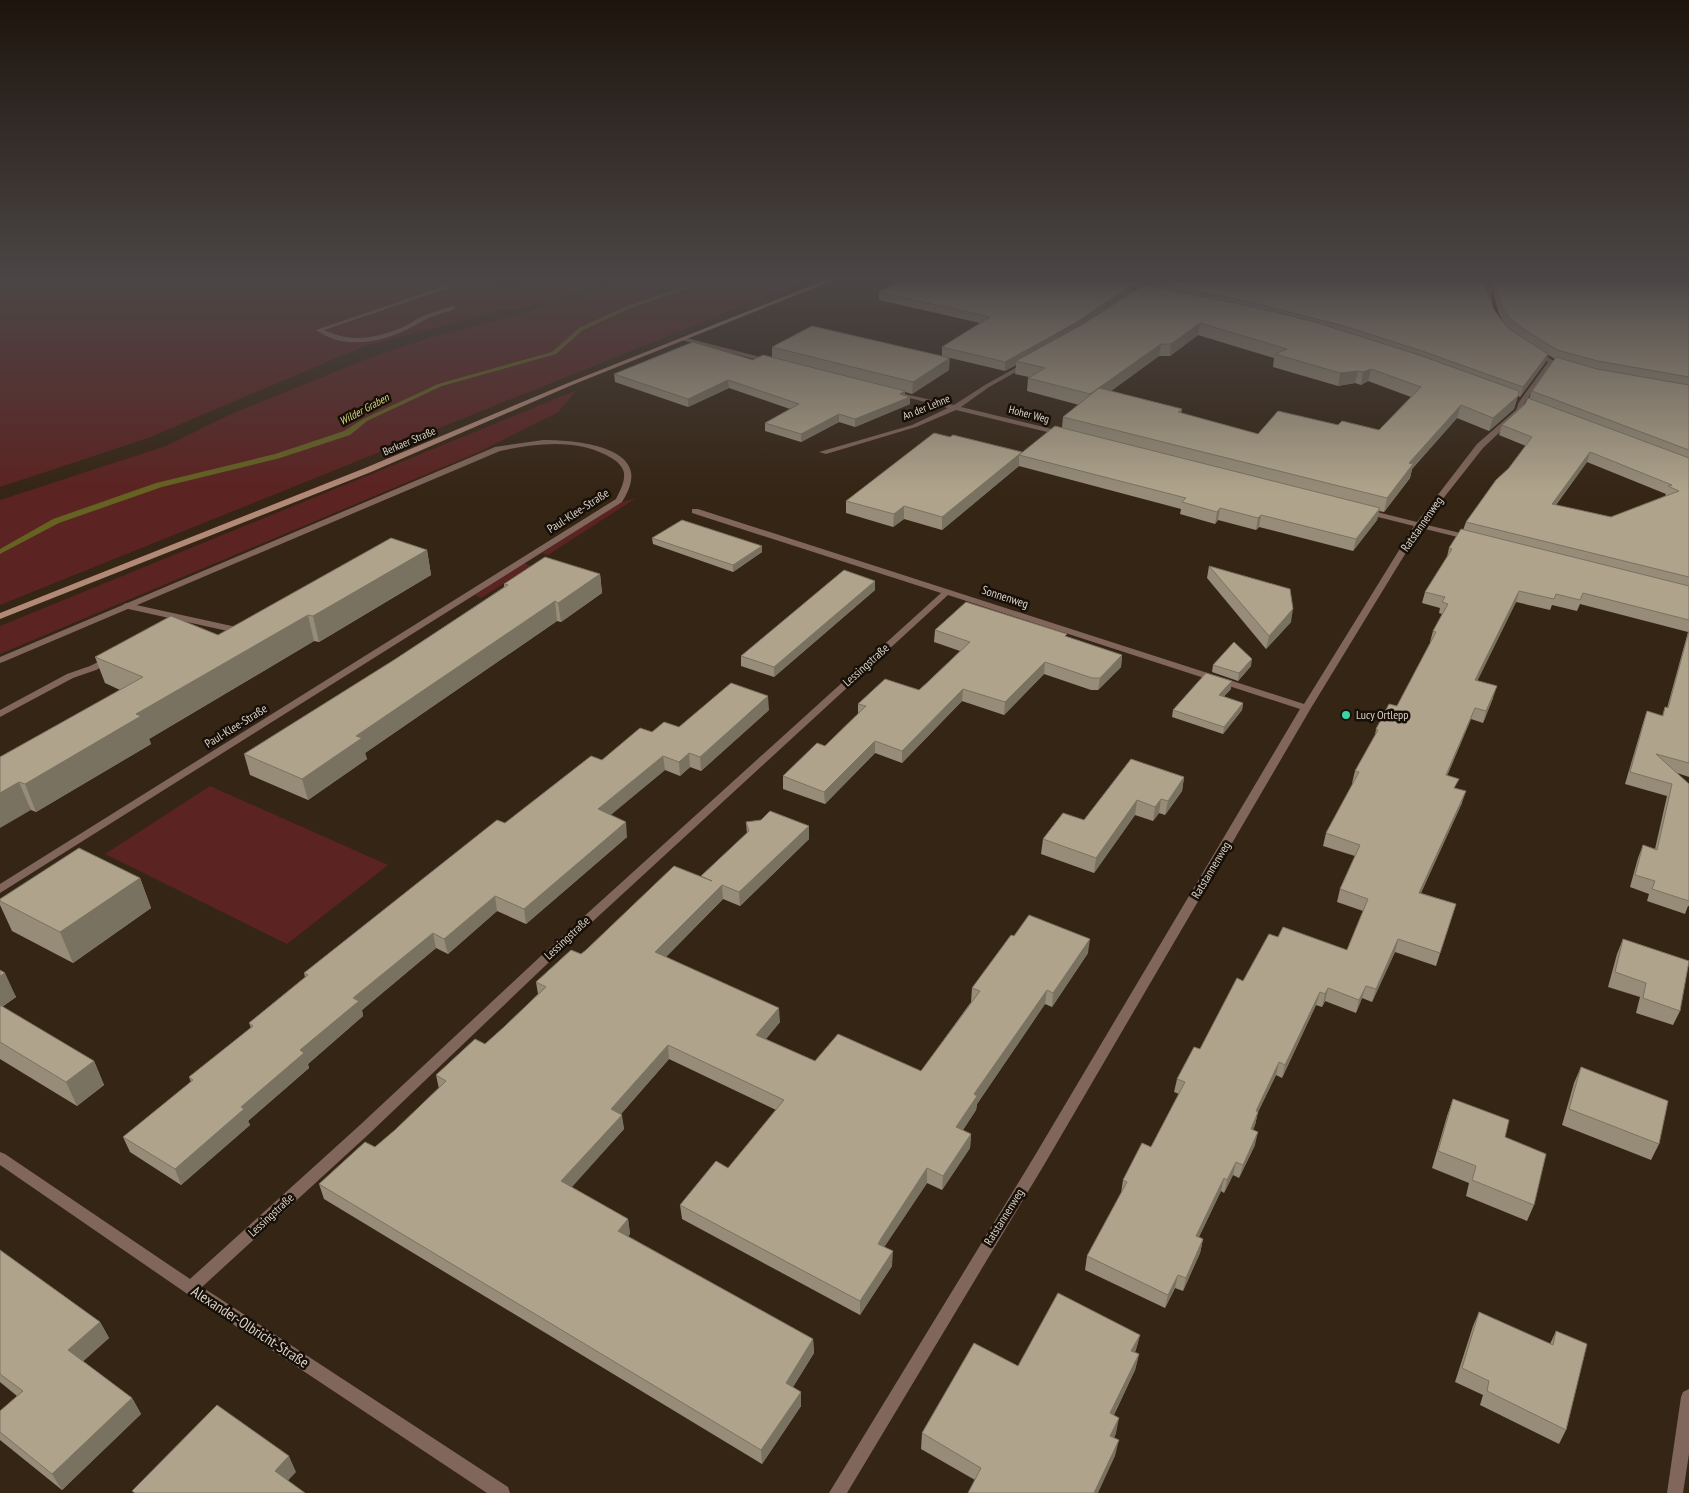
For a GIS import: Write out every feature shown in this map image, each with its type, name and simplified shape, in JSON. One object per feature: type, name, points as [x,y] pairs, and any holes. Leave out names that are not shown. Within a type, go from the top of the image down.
[{"type":"main road","name":"Berkaer Straße","points":[[0,616],[368,470],[651,352]]},
{"type":"street","points":[[735,352],[777,362]]},
{"type":"street","points":[[1536,352],[1552,362],[1560,364]]},
{"type":"street","name":"An der Lehne","points":[[823,452],[914,426],[956,407],[1033,359]]},
{"type":"street","name":"Ratstannenweg","points":[[837,1493],[1039,1161],[1306,708],[1419,524],[1480,446],[1519,411],[1522,402],[1552,362]]},
{"type":"street","name":"Hoher Weg","points":[[882,389],[1072,437]]},
{"type":"street","points":[[1513,398],[1532,405]]},
{"type":"street","name":"Paul-Klee-Straße","points":[[0,660],[498,449],[539,443],[563,443],[585,446],[603,451],[615,457],[625,465],[628,473],[619,500],[0,889]]},
{"type":"street","points":[[1361,510],[1477,539]]},
{"type":"street","name":"Sonnenweg","points":[[695,511],[1306,708]]},
{"type":"street","name":"Lessingstraße","points":[[191,1288],[365,1129],[554,950],[947,592]]},
{"type":"street","points":[[127,606],[248,633]]},
{"type":"street","points":[[167,628],[184,619]]},
{"type":"street","points":[[0,714],[70,676],[93,668],[118,655]]},
{"type":"street","name":"Alexander-Olbricht-Straße","points":[[0,1158],[191,1288],[502,1493]]},
{"type":"street","points":[[1675,1493],[1689,1397]]},
{"type":"shaded area","points":[[0,352],[351,352],[148,438],[0,487]]},
{"type":"shaded area","points":[[388,352],[629,352],[0,605],[0,500],[166,446],[229,415]]},
{"type":"shaded area","points":[[577,390],[558,412],[479,452],[0,654],[0,626]]},
{"type":"shaded area","points":[[636,498],[548,555],[542,553],[619,503]]},
{"type":"shaded area","points":[[524,563],[531,566],[481,598],[475,595]]},
{"type":"shaded area","points":[[210,786],[388,865],[287,944],[105,854]]},
{"type":"building","points":[[669,352],[725,352],[753,360],[763,355],[905,391],[900,394],[910,397],[855,419],[839,414],[801,434],[765,423],[799,404],[728,380],[688,399],[614,374]]},
{"type":"building","points":[[791,352],[923,352],[950,358],[913,382]]},
{"type":"building","points":[[962,352],[1024,352],[1005,362]]},
{"type":"building","points":[[1033,352],[1150,352],[1090,394],[1028,378],[1045,368],[1016,361]]},
{"type":"building","points":[[1281,352],[1409,352],[1519,391],[1518,396],[1493,418],[1461,405],[1409,463],[1413,464],[1387,498],[1063,417],[1099,388],[1182,409],[1178,412],[1258,434],[1278,411],[1338,425],[1342,421],[1379,430],[1421,387],[1371,369],[1363,372],[1340,373],[1275,354]]},
{"type":"building","points":[[1424,352],[1544,352],[1548,354],[1523,387]]},
{"type":"building","points":[[1563,352],[1689,352],[1689,377],[1598,361]]},
{"type":"building","points":[[1556,357],[1597,369],[1689,385],[1689,450],[1532,391]]},
{"type":"building","points":[[1528,398],[1689,458],[1689,577],[1466,522],[1496,480],[1509,468],[1532,437],[1502,425],[1525,404]],"holes":[[[1590,452],[1672,485],[1668,486],[1679,491],[1611,517],[1552,504]]]},
{"type":"building","points":[[1055,426],[1380,508],[1356,539],[1261,515],[1258,518],[1220,508],[1217,512],[1182,502],[1186,498],[1019,455]]},
{"type":"building","points":[[934,433],[950,437],[953,435],[1022,452],[942,517],[904,506],[894,514],[846,501]]},
{"type":"building","points":[[682,520],[762,546],[733,565],[652,538]]},
{"type":"building","points":[[1461,529],[1689,586],[1689,620],[1583,593],[1580,600],[1556,594],[1554,599],[1519,591],[1475,680],[1497,686],[1486,711],[1475,708],[1446,775],[1459,779],[1454,788],[1466,791],[1419,893],[1456,904],[1440,953],[1398,939],[1376,989],[1366,986],[1359,1000],[1328,988],[1325,994],[1320,992],[1285,1065],[1279,1062],[1256,1111],[1258,1112],[1251,1129],[1258,1132],[1243,1165],[1236,1162],[1227,1180],[1224,1178],[1196,1236],[1203,1239],[1186,1278],[1178,1275],[1168,1295],[1087,1256],[1127,1182],[1123,1180],[1142,1143],[1151,1147],[1185,1082],[1177,1079],[1194,1047],[1200,1049],[1237,978],[1243,981],[1269,934],[1278,937],[1283,927],[1347,950],[1368,899],[1340,889],[1360,845],[1326,833],[1359,772],[1355,771],[1378,730],[1376,729],[1389,704],[1397,706],[1436,632],[1433,631],[1448,604],[1442,602],[1445,597],[1425,592],[1452,549],[1449,548]]},
{"type":"building","points":[[391,538],[427,550],[313,616],[308,615],[136,714],[141,716],[25,784],[19,782],[0,793],[0,757],[143,677],[95,657],[171,616],[218,635]]},
{"type":"building","points":[[545,557],[600,574],[558,603],[555,601],[356,736],[362,738],[302,779],[244,754],[394,660],[508,585],[504,584]]},
{"type":"building","points":[[1209,566],[1290,589],[1293,609],[1269,636]]},
{"type":"building","points":[[844,570],[875,581],[774,667],[741,656]]},
{"type":"building","points":[[966,602],[1067,634],[1065,636],[1122,655],[1100,678],[1092,678],[1045,662],[1005,702],[963,689],[902,751],[875,741],[824,792],[783,776],[817,743],[825,746],[866,706],[858,704],[885,679],[919,690],[927,683],[970,642],[935,630]]},
{"type":"building","points":[[1689,631],[1689,763],[1656,754],[1689,784],[1689,901],[1652,889],[1655,881],[1635,875],[1643,845],[1657,850],[1672,784],[1630,772],[1647,711],[1663,716],[1665,707],[1668,708]]},
{"type":"building","points":[[1234,642],[1252,659],[1239,673],[1213,665]]},
{"type":"building","points":[[1206,673],[1232,681],[1219,695],[1243,703],[1224,727],[1173,710]]},
{"type":"building","points":[[731,683],[768,696],[700,757],[689,753],[679,762],[663,756],[598,809],[626,822],[524,909],[495,896],[444,939],[433,933],[353,998],[359,1001],[300,1050],[304,1053],[241,1107],[244,1109],[175,1169],[123,1137],[193,1080],[189,1077],[253,1026],[249,1023],[308,975],[304,973],[497,820],[505,823],[591,756],[602,760],[640,728],[652,732],[664,722],[679,727]]},
{"type":"building","points":[[1131,759],[1184,777],[1168,801],[1161,799],[1155,807],[1137,800],[1096,858],[1043,839],[1063,813],[1084,820]]},
{"type":"building","points":[[770,811],[809,826],[739,892],[722,885],[655,952],[779,1008],[756,1035],[815,1061],[838,1034],[921,1071],[980,991],[972,988],[1011,935],[1014,936],[1029,915],[1090,939],[1053,993],[1047,990],[974,1094],[977,1096],[956,1127],[971,1134],[943,1176],[927,1168],[882,1237],[878,1244],[893,1251],[860,1301],[680,1205],[716,1161],[728,1168],[784,1100],[668,1045],[611,1109],[622,1115],[561,1181],[628,1219],[618,1231],[813,1339],[786,1383],[801,1392],[761,1450],[319,1184],[365,1142],[375,1147],[395,1130],[446,1081],[436,1075],[475,1039],[485,1044],[504,1027],[546,987],[536,982],[571,950],[581,954],[586,950],[674,866],[712,881],[701,876],[749,831],[746,822],[761,820]]},
{"type":"building","points":[[79,848],[140,878],[60,932],[0,901],[0,899]]},
{"type":"building","points":[[1623,939],[1689,961],[1680,1011],[1643,998],[1646,983],[1615,972]]},
{"type":"building","points":[[0,1005],[94,1061],[66,1082],[0,1042]]},
{"type":"building","points":[[1581,1067],[1668,1101],[1659,1144],[1569,1109]]},
{"type":"building","points":[[1453,1099],[1509,1120],[1505,1137],[1546,1154],[1534,1205],[1472,1180],[1476,1166],[1438,1151]]},
{"type":"building","points":[[0,1250],[100,1322],[68,1350],[132,1398],[52,1474],[0,1432],[0,1411],[23,1391],[0,1374]]},
{"type":"building","points":[[1058,1293],[1140,1335],[1131,1351],[1139,1354],[1110,1413],[1119,1418],[1110,1436],[1119,1440],[1094,1493],[968,1493],[981,1468],[922,1433],[974,1343],[1018,1366]]},
{"type":"building","points":[[1479,1312],[1553,1345],[1556,1331],[1587,1344],[1566,1430],[1487,1391],[1489,1381],[1462,1368]]},
{"type":"building","points":[[217,1405],[289,1456],[275,1471],[305,1493],[135,1493],[132,1491]]},
{"type":"waterway","name":"Wilder Graben","points":[[0,552],[56,521],[159,485],[277,456],[347,433],[365,420],[440,385],[555,352]]},
{"type":"place","name":"Lucy Ortlepp","points":[[1346,715]]}]
